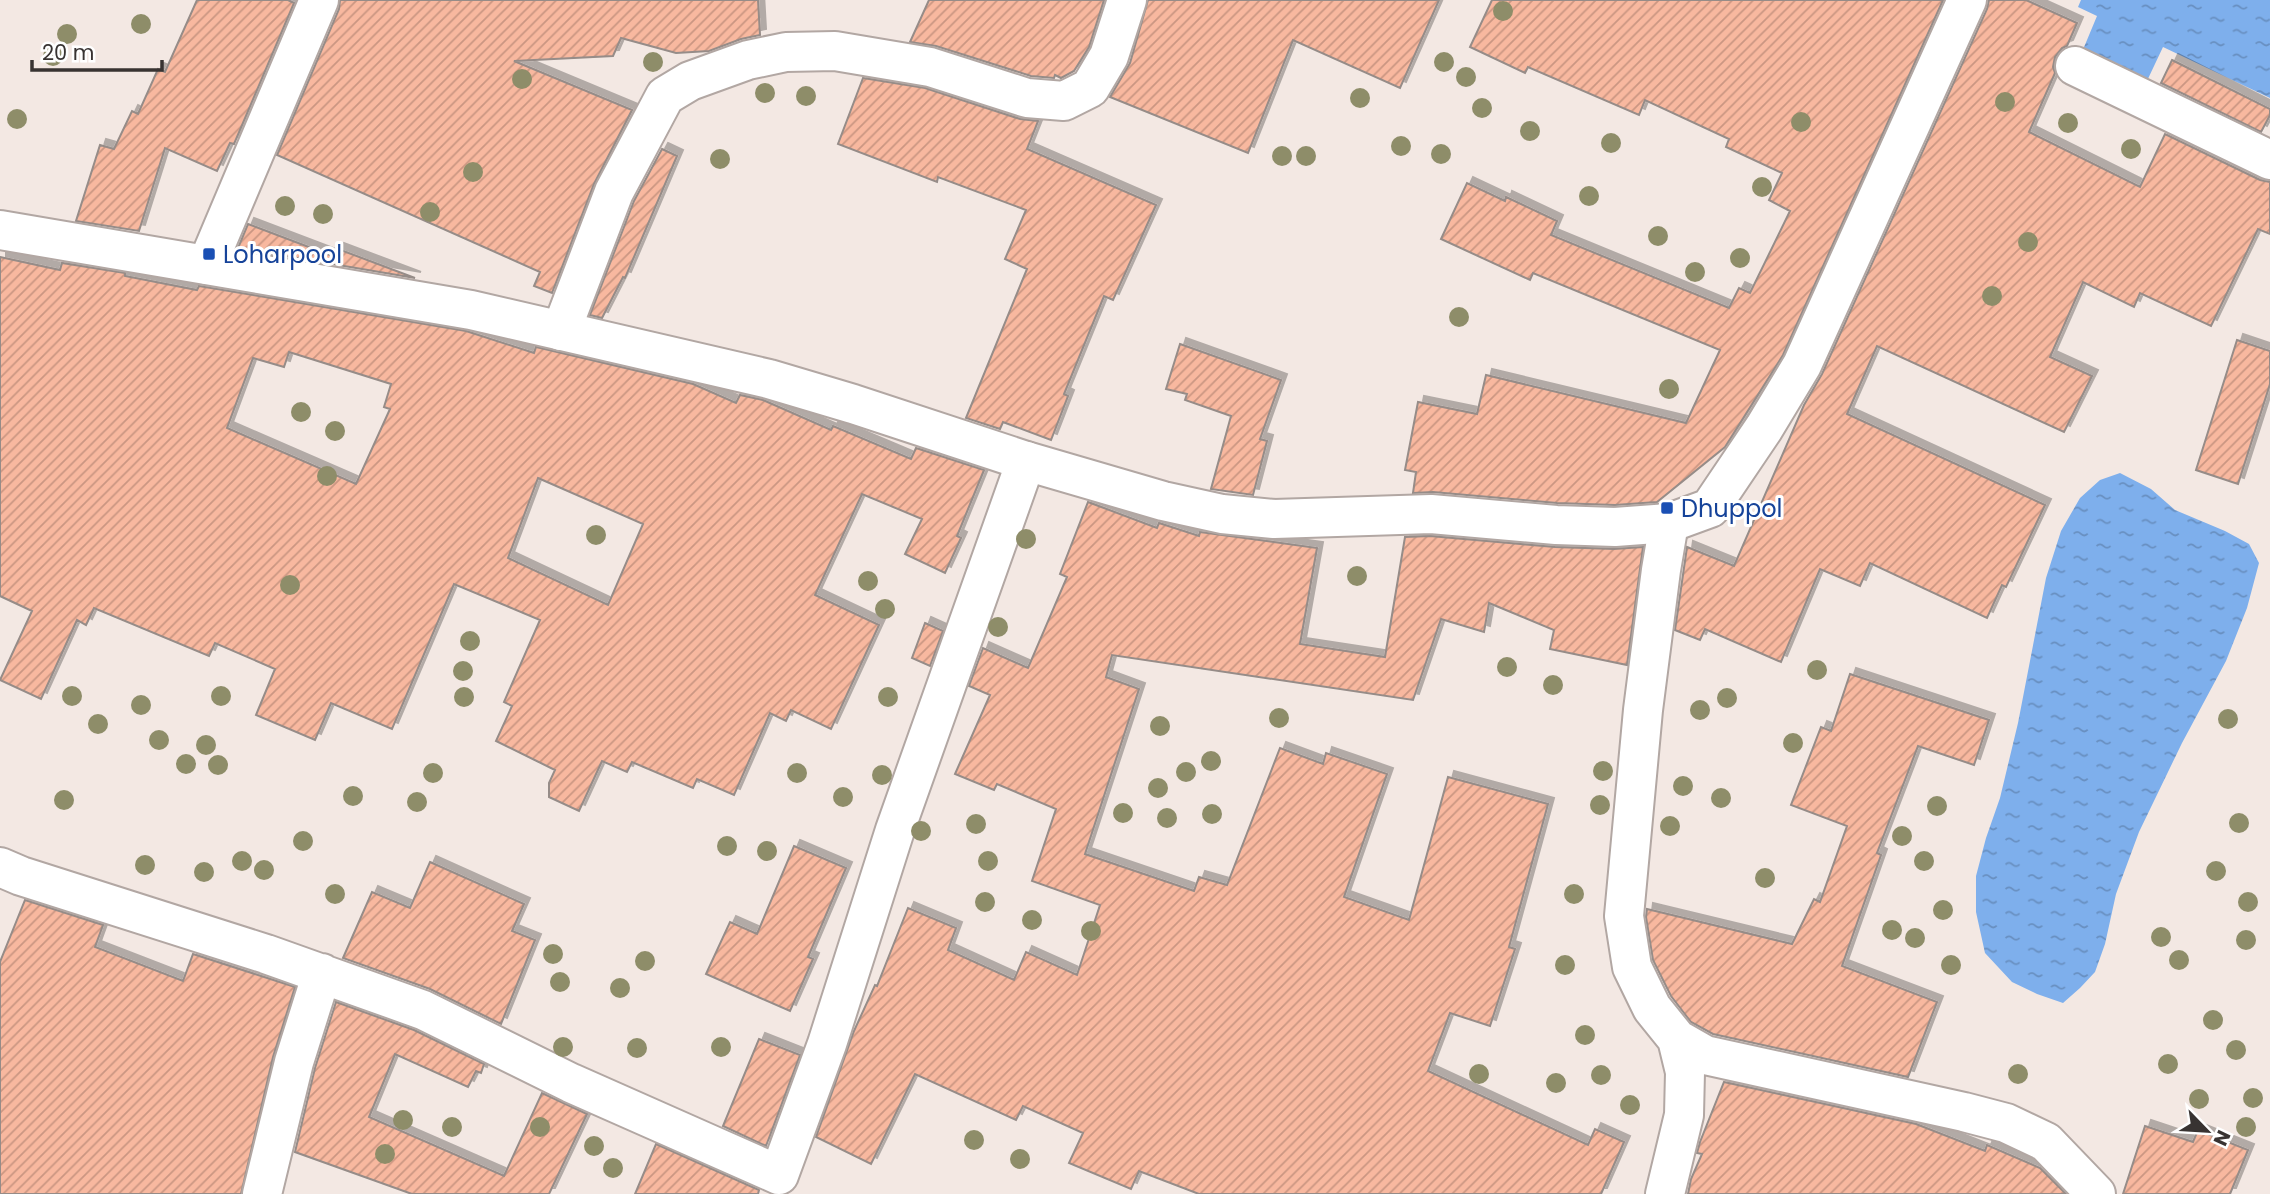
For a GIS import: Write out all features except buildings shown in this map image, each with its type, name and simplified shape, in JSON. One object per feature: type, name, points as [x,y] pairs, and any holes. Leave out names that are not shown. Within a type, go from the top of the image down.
[{"type":"street","points":[[207,265],[318,0]]},
{"type":"street","points":[[561,331],[614,192],[665,96],[690,81],[748,60],[786,52],[835,51],[930,66],[1027,98],[1064,101],[1090,88],[1109,57],[1127,0]]},
{"type":"street","points":[[0,230],[471,310],[769,379],[1026,461],[1163,501],[1222,514],[1274,519],[1431,514],[1556,525],[1615,527],[1670,523],[1710,508],[1764,428],[1801,365],[1968,0]]},
{"type":"street","points":[[2075,66],[2270,160]]},
{"type":"street","points":[[0,867],[322,973],[423,1010],[571,1083],[779,1175],[827,1044],[895,830],[1026,461]]},
{"type":"street","points":[[1670,523],[1661,570],[1643,710],[1624,916],[1632,967],[1652,1008],[1677,1039],[1705,1055],[2006,1123],[2046,1142],[2096,1194]]},
{"type":"street","points":[[262,1194],[294,1062],[322,973]]},
{"type":"street","points":[[1665,1194],[1684,1115],[1685,1072],[1677,1039]]},
{"type":"water","points":[[2081,0],[2270,0],[2270,98],[2163,47],[2146,83],[2082,52],[2097,16],[2078,7]]},
{"type":"water","points":[[2120,473],[2151,489],[2175,510],[2249,544],[2259,563],[2247,608],[2226,661],[2139,832],[2116,894],[2105,944],[2095,972],[2063,1003],[2012,982],[1985,953],[1976,912],[1976,876],[2000,798],[2018,723],[2046,578],[2061,531],[2080,498],[2100,480]]},
{"type":"place","name":"Loharpool","points":[[209,254]]},
{"type":"place","name":"Dhuppol","points":[[1667,508]]}]
